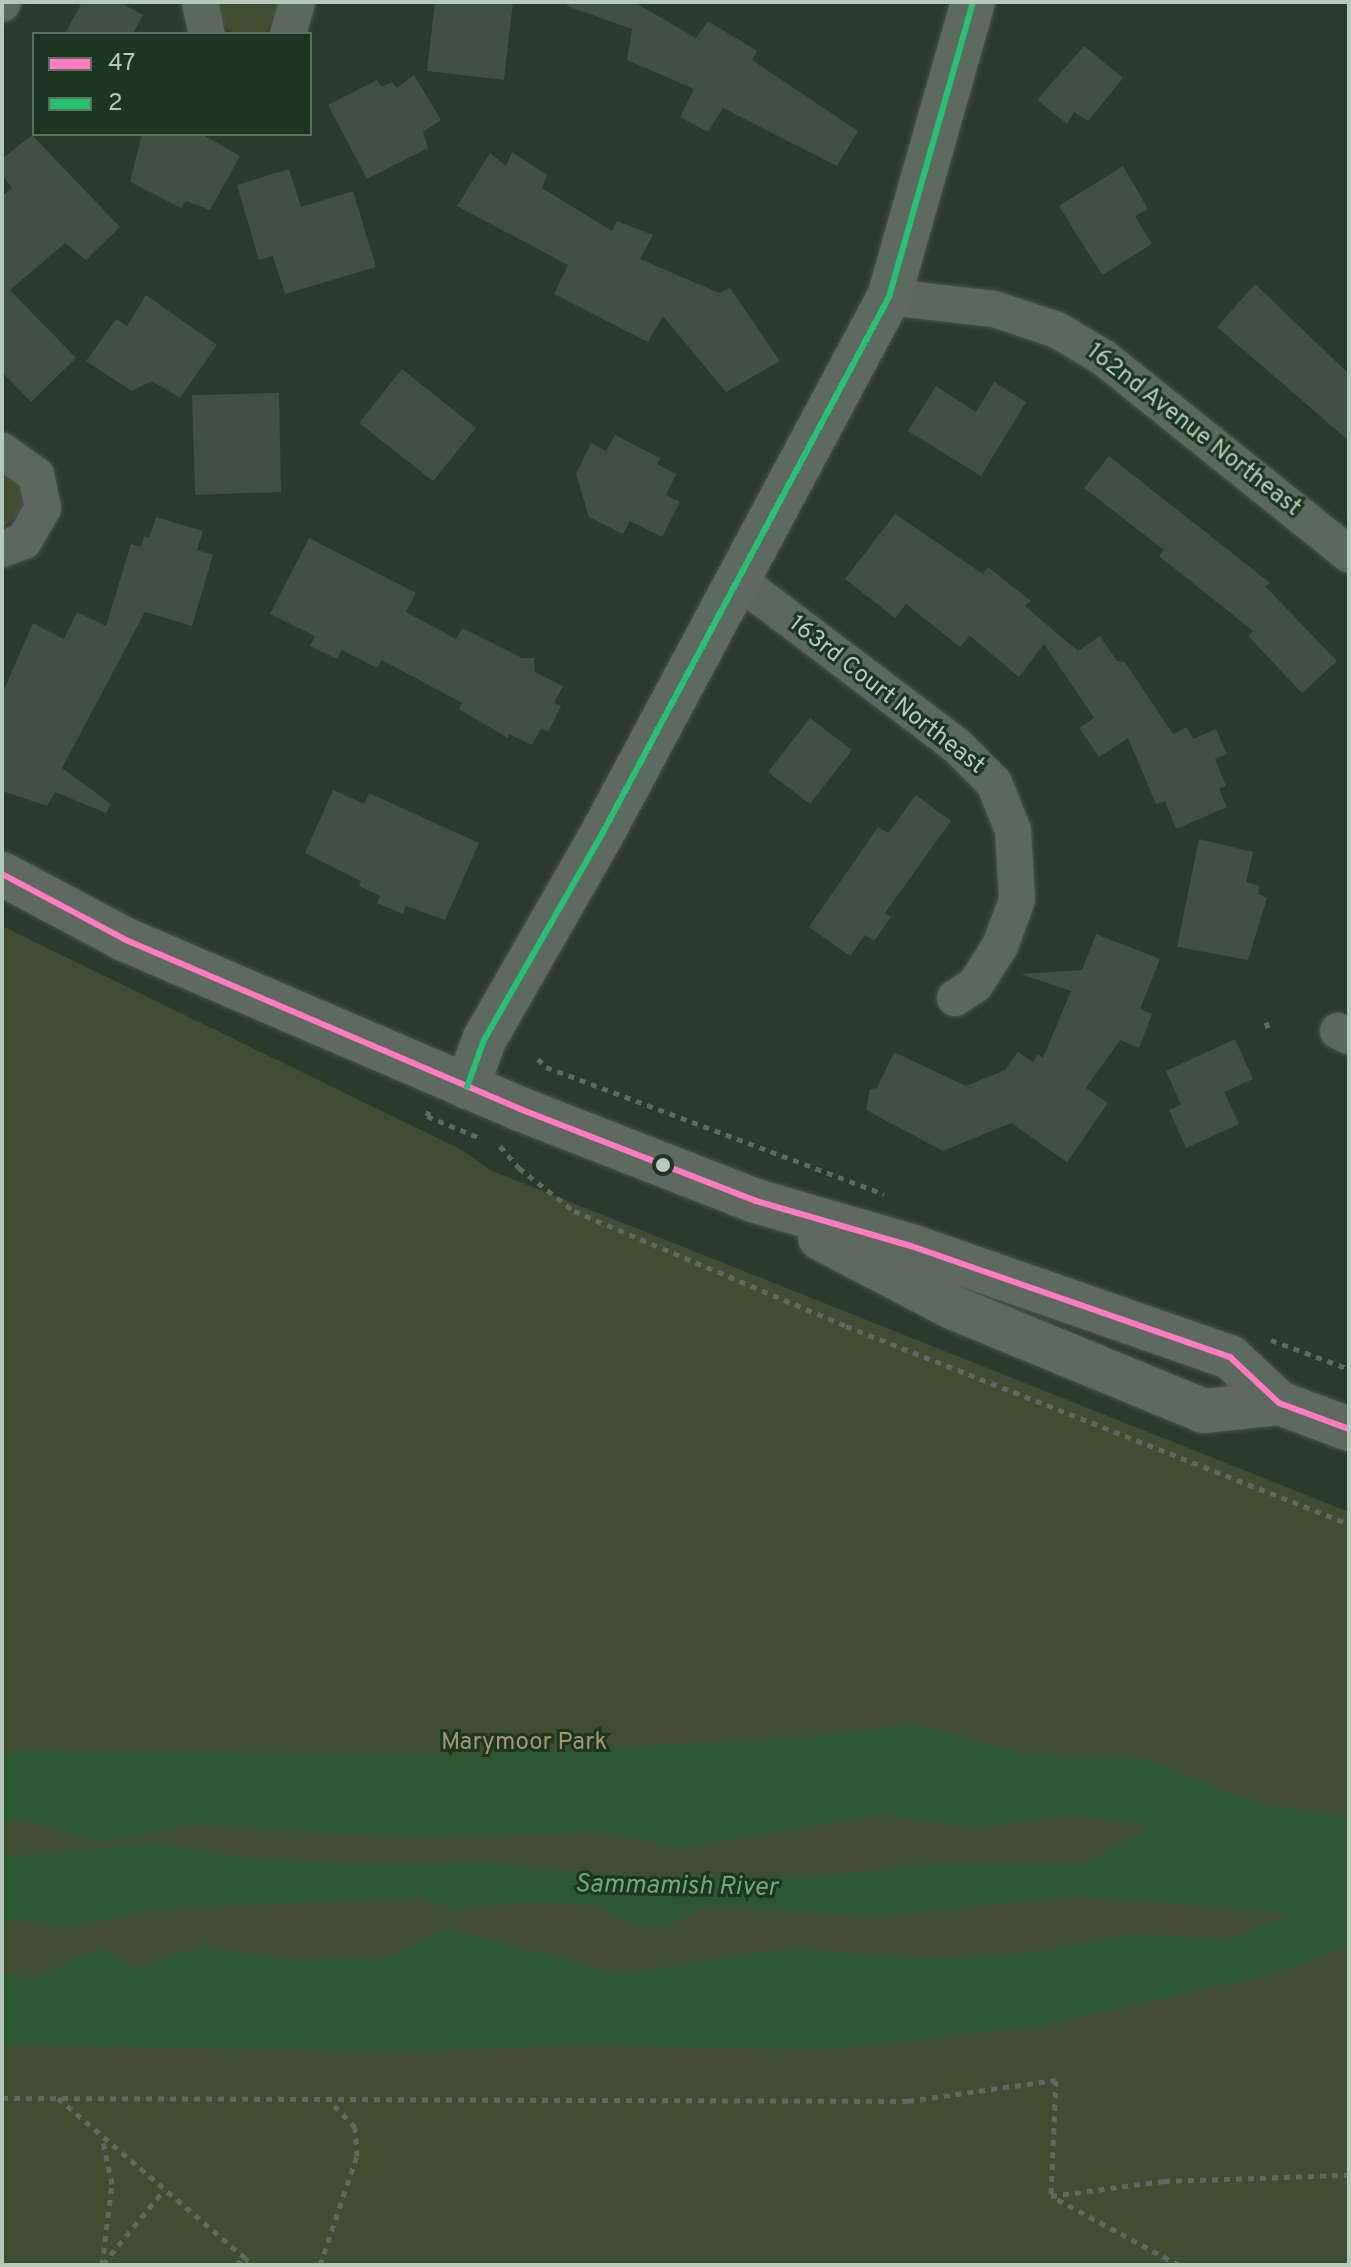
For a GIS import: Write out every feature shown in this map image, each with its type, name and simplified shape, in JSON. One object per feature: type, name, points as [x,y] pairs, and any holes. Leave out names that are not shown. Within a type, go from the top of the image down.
[{"type":"main road","points":[[467,1087],[484,1040],[738,580],[889,297],[973,2]]},
{"type":"main road","points":[[2,874],[126,940],[467,1087],[756,1201],[922,1250],[1230,1357],[1279,1403],[1349,1429]]},
{"type":"main road","points":[[756,1201],[895,1281],[1204,1411],[1279,1403]]},
{"type":"street","points":[[200,2],[207,32]]},
{"type":"street","points":[[289,32],[297,2]]},
{"type":"street","name":"162nd Avenue Northeast","points":[[889,297],[994,309],[1057,330],[1104,358],[1349,554]]},
{"type":"street","points":[[2,451],[36,475],[43,508],[24,541],[2,549]]},
{"type":"street","name":"163rd Court Northeast","points":[[738,580],[956,745],[994,783],[1013,830],[1017,900],[1000,946],[975,985],[955,998]]},
{"type":"path","points":[[1266,1022],[1269,1030]]},
{"type":"path","points":[[427,1116],[503,1148],[519,1168],[574,1211],[846,1326],[1349,1524]]},
{"type":"path","points":[[2,2098],[908,2101],[1056,2080],[1051,2196]]},
{"type":"path","points":[[57,2098],[253,2265]]},
{"type":"path","points":[[320,2265],[357,2156],[355,2127],[330,2101]]},
{"type":"path","points":[[102,2137],[112,2184],[102,2265]]},
{"type":"path","points":[[1051,2196],[1164,2181],[1349,2175]]},
{"type":"path","points":[[102,2265],[164,2190]]},
{"type":"path","points":[[1051,2196],[1179,2265]]},
{"type":"path","points":[[237,2265],[244,2257]]},
{"type":"green space","points":[[218,2],[277,2],[278,7],[266,32],[231,32],[221,22]]},
{"type":"green space","points":[[2,473],[17,480],[25,496],[23,512],[2,528]]},
{"type":"green space","name":"Marymoor Park","points":[[2,926],[464,1151],[490,1170],[1349,1512],[1349,2265],[2,2265]]},
{"type":"water","name":"Sammamish River","points":[[913,1723],[1027,1755],[1144,1758],[1254,1803],[1349,1817],[1349,1946],[1279,1972],[1042,2026],[827,2050],[578,2045],[412,2052],[2,2045],[2,1973],[33,1979],[102,1947],[132,1968],[204,1946],[289,1960],[383,1959],[446,1928],[620,1974],[788,1948],[933,1959],[1030,1953],[1132,1934],[1226,1939],[1295,1914],[1077,1896],[878,1916],[703,1906],[671,1926],[631,1924],[597,1905],[521,1902],[458,1910],[420,1898],[155,1909],[74,1926],[2,1920],[2,1857],[156,1843],[237,1857],[363,1865],[481,1863],[646,1877],[803,1877],[932,1864],[1082,1865],[1151,1827],[1072,1814],[975,1829],[883,1814],[682,1848],[595,1832],[413,1837],[190,1825],[102,1843],[22,1820],[2,1821],[2,1751],[457,1755],[814,1737]]},
{"type":"building","points":[[82,2],[119,2],[143,15],[134,32],[66,32]]},
{"type":"building","points":[[435,2],[513,2],[504,80],[427,71]]},
{"type":"building","points":[[568,2],[634,2],[696,38],[708,21],[757,51],[752,60],[858,131],[837,166],[723,108],[708,132],[680,117],[694,89],[627,60],[632,29],[567,6]]},
{"type":"building","points":[[1084,46],[1123,78],[1088,121],[1074,112],[1067,124],[1037,100]]},
{"type":"building","points":[[414,75],[441,120],[423,132],[428,148],[367,179],[328,105],[377,80],[382,87],[392,82],[397,88]]},
{"type":"building","points":[[32,135],[120,227],[86,260],[65,243],[10,290],[76,358],[31,402],[2,372],[2,196],[12,188],[2,175],[2,159]]},
{"type":"building","points":[[142,136],[205,136],[240,156],[210,210],[186,201],[181,208],[130,182]]},
{"type":"building","points":[[512,152],[547,175],[542,188],[612,231],[617,221],[653,235],[640,259],[719,293],[730,288],[780,361],[726,392],[663,316],[648,342],[554,294],[568,265],[457,206],[490,153],[506,166]]},
{"type":"building","points":[[1123,166],[1148,209],[1135,216],[1152,244],[1102,275],[1059,206]]},
{"type":"building","points":[[289,169],[301,207],[353,191],[376,267],[285,294],[273,256],[259,260],[237,185]]},
{"type":"building","points":[[1255,284],[1349,374],[1349,441],[1217,327]]},
{"type":"building","points":[[146,295],[217,345],[180,398],[152,381],[132,391],[86,361],[116,319],[127,326]]},
{"type":"building","points":[[402,369],[476,428],[433,481],[359,423]]},
{"type":"building","points":[[994,382],[1026,402],[981,476],[908,431],[936,386],[976,412]]},
{"type":"building","points":[[279,393],[281,492],[195,495],[192,395]]},
{"type":"building","points":[[615,435],[660,458],[657,464],[676,474],[666,495],[680,502],[662,537],[630,521],[623,534],[589,517],[576,474],[591,443],[606,451]]},
{"type":"building","points":[[1109,456],[1270,583],[1265,586],[1337,661],[1302,693],[1248,636],[1253,631],[1159,556],[1164,550],[1084,488]]},
{"type":"building","points":[[895,514],[983,574],[988,567],[1031,601],[1025,606],[1078,651],[1100,636],[1117,661],[1125,662],[1173,734],[1187,727],[1193,739],[1216,729],[1227,754],[1215,759],[1226,786],[1219,789],[1227,807],[1176,829],[1165,801],[1156,804],[1128,738],[1099,757],[1079,728],[1094,718],[1044,644],[1019,677],[970,636],[960,647],[906,604],[895,618],[845,579]]},
{"type":"building","points":[[156,517],[203,531],[197,550],[213,555],[192,626],[145,612],[62,768],[111,804],[106,813],[55,792],[47,806],[2,791],[2,694],[33,623],[64,639],[77,612],[106,626],[131,544],[141,547],[144,536],[149,538]]},
{"type":"building","points":[[309,538],[416,593],[406,612],[456,639],[462,628],[522,658],[534,658],[535,672],[563,686],[554,703],[561,706],[548,732],[541,728],[532,745],[509,734],[508,738],[459,709],[462,703],[382,660],[377,668],[342,650],[337,659],[310,646],[315,636],[270,614]]},
{"type":"building","points":[[810,718],[852,750],[810,804],[768,772]]},
{"type":"building","points":[[333,790],[364,804],[369,793],[479,843],[445,920],[406,906],[403,914],[377,903],[380,896],[359,886],[361,881],[305,853]]},
{"type":"building","points":[[916,795],[951,821],[885,913],[891,917],[874,941],[865,935],[850,956],[809,927],[878,827],[888,833]]},
{"type":"building","points":[[1199,839],[1253,852],[1246,882],[1260,886],[1258,894],[1267,898],[1248,960],[1177,947]]},
{"type":"building","points":[[1096,934],[1160,959],[1140,1009],[1152,1014],[1139,1048],[1120,1040],[1086,1088],[1108,1103],[1067,1162],[1011,1123],[943,1151],[866,1110],[870,1089],[877,1088],[894,1052],[966,1086],[1005,1070],[1018,1052],[1033,1062],[1038,1054],[1043,1058],[1071,991],[1021,974],[1082,970]]},
{"type":"building","points":[[1235,1039],[1253,1079],[1224,1092],[1239,1124],[1186,1148],[1169,1110],[1181,1105],[1166,1071]]},
{"type":"transit line","name":"2","points":[[467,1087],[484,1040],[602,834],[889,297],[973,2]]},
{"type":"transit line","name":"47","points":[[2,874],[126,940],[520,1109],[756,1201],[911,1246],[1230,1357],[1279,1403],[1349,1429]]}]
